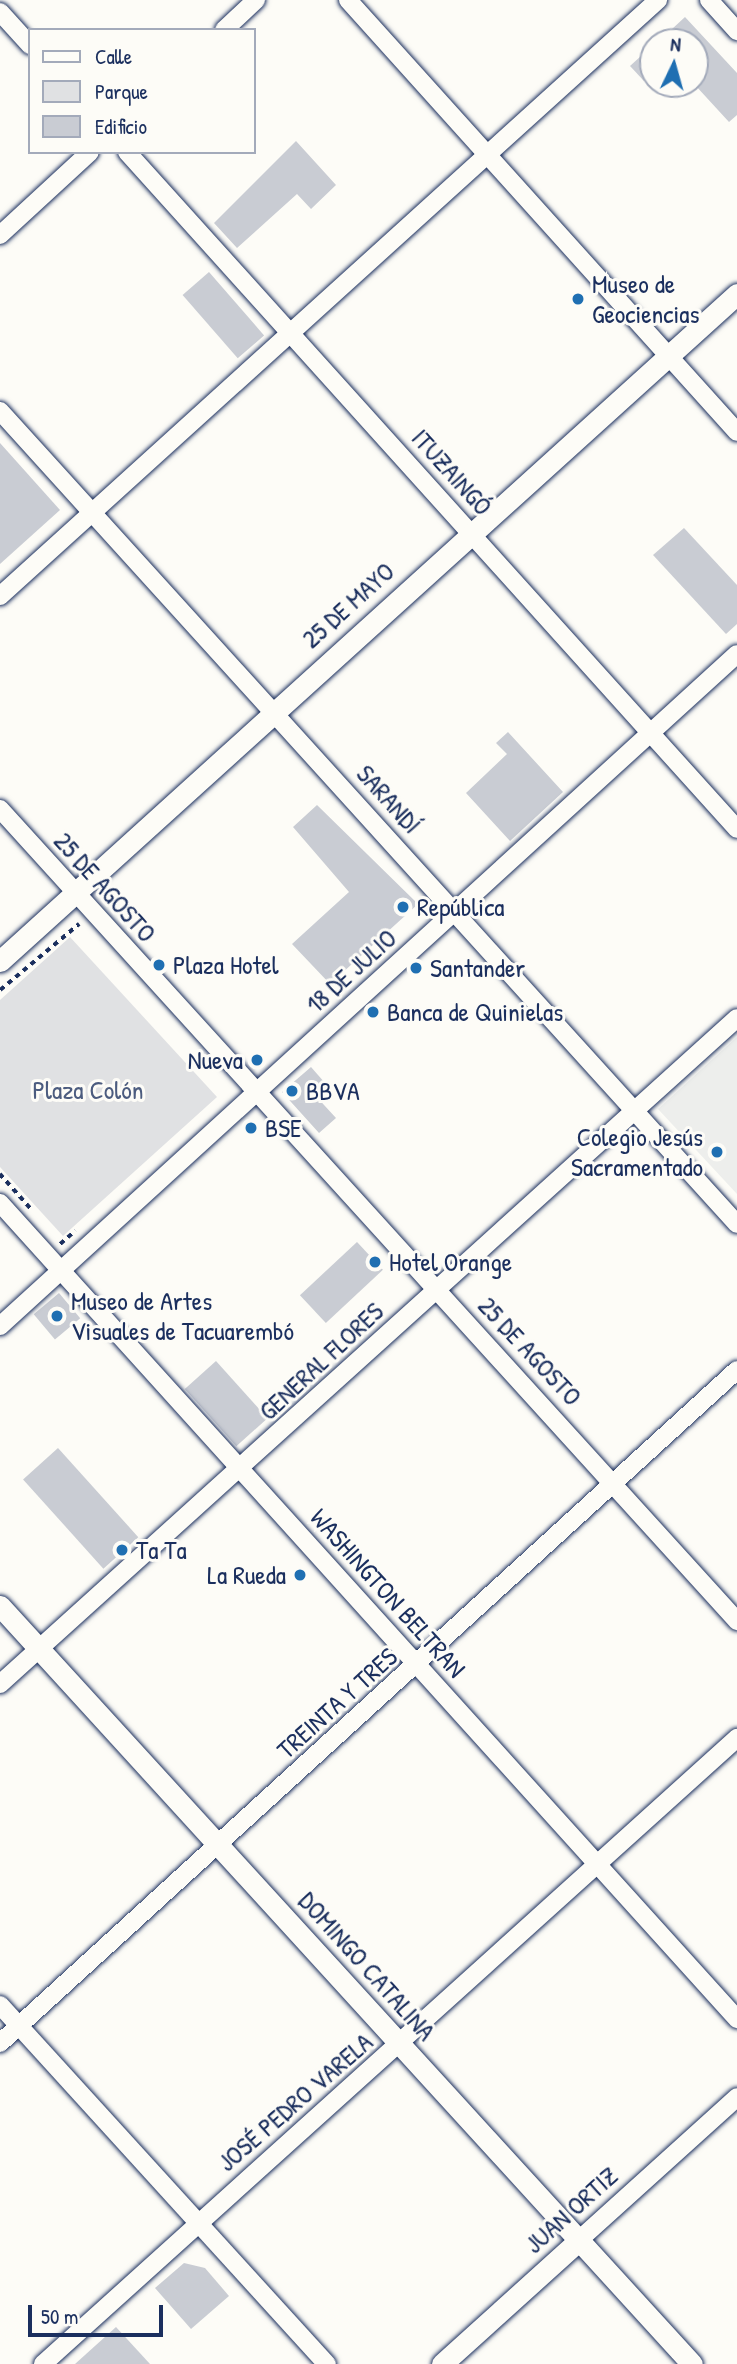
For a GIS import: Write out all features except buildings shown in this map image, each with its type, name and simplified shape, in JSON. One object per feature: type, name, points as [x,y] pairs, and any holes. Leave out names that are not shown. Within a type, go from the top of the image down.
[{"type":"street","points":[[226,28],[256,0]]},
{"type":"street","points":[[348,0],[737,432]]},
{"type":"street","points":[[0,596],[658,0]]},
{"type":"street","points":[[709,0],[737,31]]},
{"type":"street","points":[[0,12],[28,42]]},
{"type":"street","points":[[0,235],[88,154]]},
{"type":"street","name":"ITUZAINGÓ","points":[[129,154],[737,829]]},
{"type":"street","name":"25 DE MAYO","points":[[0,961],[471,531],[737,294]]},
{"type":"street","name":"SARANDÍ","points":[[0,411],[737,1224]]},
{"type":"street","name":"18 DE JULIO","points":[[0,1326],[737,654]]},
{"type":"street","name":"25 DE AGOSTO","points":[[0,809],[617,1485],[737,1621]]},
{"type":"street","name":"GENERAL FLORES","points":[[0,1684],[243,1469],[737,1018]]},
{"type":"street","name":"WASHINGTON BELTRAN","points":[[0,1203],[737,2019]]},
{"type":"street","name":"TREINTA Y TRES","points":[[0,2043],[617,1485],[737,1370]]},
{"type":"street","name":"DOMINGO CATALINA","points":[[0,1606],[221,1844],[400,2046],[692,2364]]},
{"type":"street","name":"JOSÉ PEDRO VARELA","points":[[43,2364],[600,1866],[737,1738]]},
{"type":"street","points":[[0,2005],[327,2364]]},
{"type":"street","name":"JUAN ORTIZ","points":[[442,2364],[737,2097]]},
{"type":"path","points":[[0,990],[76,922]]},
{"type":"path","points":[[0,1174],[35,1213]]},
{"type":"path","points":[[53,1233],[62,1243]]},
{"type":"shaded area","name":"Colegio Jesús Sacramentado","points":[[737,1037],[737,1194],[658,1109]]},
{"type":"green space","name":"Plaza Colón","points":[[70,937],[217,1097],[63,1236],[0,1167],[0,1000]]},
{"type":"place","name":"Museo de Geociencias","points":[[578,299]]},
{"type":"place","name":"República","points":[[403,907]]},
{"type":"place","name":"Plaza Hotel","points":[[159,965]]},
{"type":"place","name":"Santander","points":[[416,968]]},
{"type":"place","name":"Banca de Quinielas","points":[[373,1012]]},
{"type":"place","name":"Nueva","points":[[257,1060]]},
{"type":"place","name":"BBVA","points":[[292,1091]]},
{"type":"place","name":"BSE","points":[[251,1128]]},
{"type":"place","name":"Colegio Jesús Sacramentado","points":[[717,1152]]},
{"type":"place","name":"Hotel Orange","points":[[375,1262]]},
{"type":"place","name":"Museo de Artes Visuales de Tacuarembó","points":[[57,1316]]},
{"type":"place","name":"Ta Ta","points":[[122,1550]]},
{"type":"place","name":"La Rueda","points":[[300,1575]]}]
